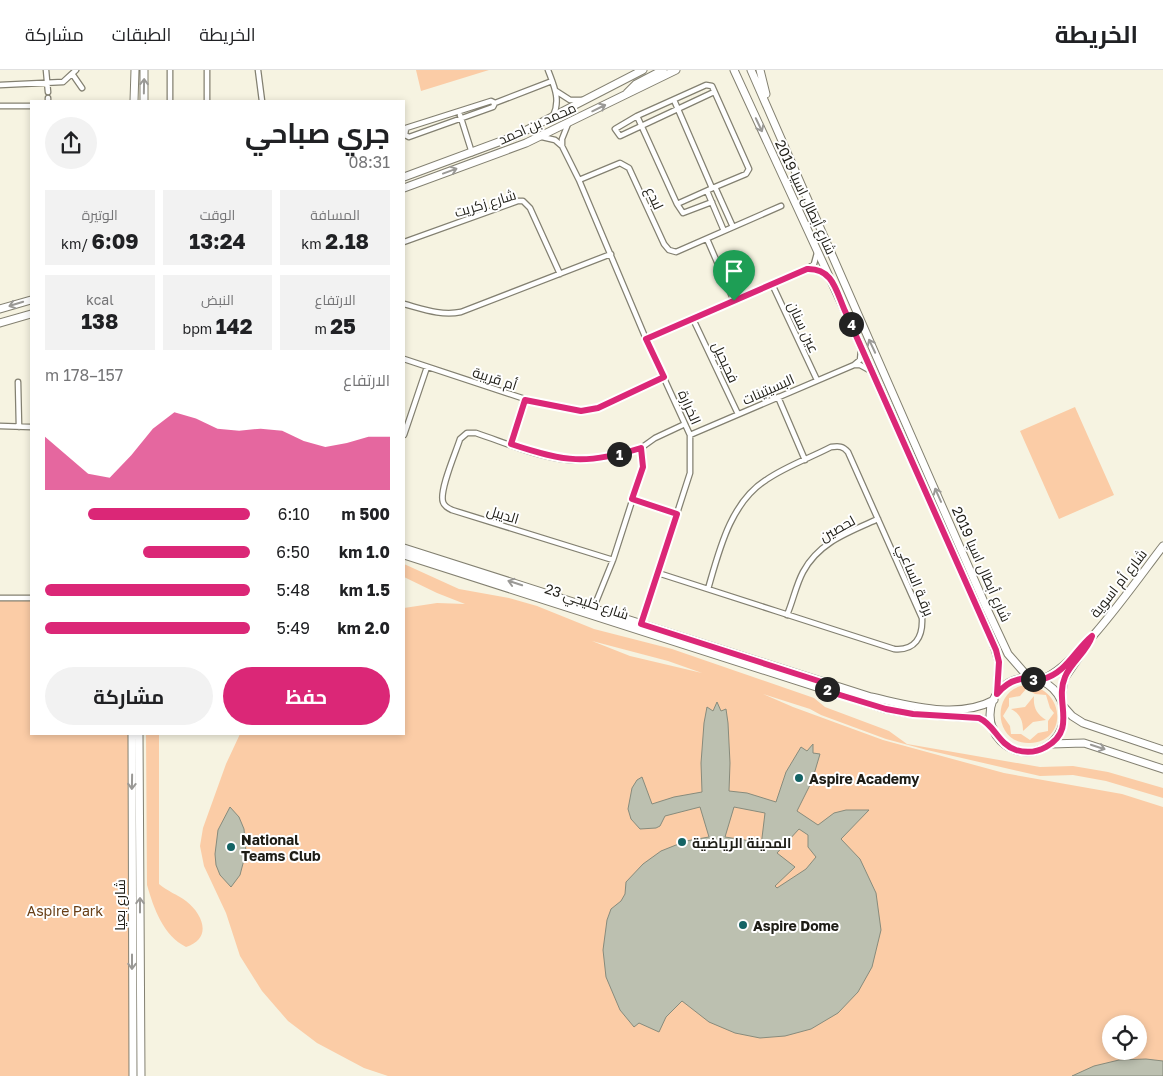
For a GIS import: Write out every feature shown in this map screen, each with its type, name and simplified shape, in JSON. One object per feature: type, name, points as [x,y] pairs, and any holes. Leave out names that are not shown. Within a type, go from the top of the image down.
[{"type":"main road","points":[[134,100],[135,70]]},
{"type":"main road","points":[[144,70],[144,100]]},
{"type":"main road","name":"محمد بن احمد","points":[[405,177],[472,154],[515,136],[643,70]]},
{"type":"main road","points":[[626,95],[632,86],[663,70]]},
{"type":"main road","name":"محمد بن احمد","points":[[405,188],[540,137],[676,70]]},
{"type":"main road","name":"شارع أبطال اسيا 2019","points":[[733,70],[817,249],[996,650],[999,662],[996,697]]},
{"type":"main road","points":[[747,70],[759,96],[765,102]]},
{"type":"main road","name":"شارع أبطال اسيا 2019","points":[[751,70],[987,609],[1008,654],[1029,678]]},
{"type":"main road","points":[[760,70],[774,123]]},
{"type":"main road","points":[[0,309],[30,300]]},
{"type":"main road","points":[[0,323],[30,314]]},
{"type":"main road","name":"شارع أم اسوية","points":[[1040,680],[1063,668],[1092,636],[1163,546]]},
{"type":"main road","name":"شارع خليجي 23","points":[[405,548],[827,687],[886,709],[913,714],[979,718],[993,728]]},
{"type":"main road","name":"شارع خليجي 23","points":[[405,555],[640,627]]},
{"type":"main road","name":"شارع أم اسوية","points":[[1062,702],[1064,678],[1092,636]]},
{"type":"main road","points":[[1163,750],[1083,723],[1072,716],[1050,686],[1040,680],[1029,678],[1011,682],[996,697],[991,714],[993,728],[1000,740],[1015,750],[1032,751],[1050,744],[1084,743],[1163,769]]},
{"type":"main road","name":"شارع خليجي 23","points":[[827,687],[935,708],[968,710],[996,697]]},
{"type":"main road","points":[[1050,744],[1058,736],[1062,726],[1062,702]]},
{"type":"main road","name":"شارع بعيا","points":[[132,735],[136,751]]},
{"type":"main road","name":"شارع بعيا","points":[[133,1076],[136,1039],[136,751],[139,735]]},
{"type":"main road","name":"شارع بعيا","points":[[136,1039],[141,1076]]},
{"type":"street","points":[[46,70],[48,97]]},
{"type":"street","points":[[170,70],[170,100]]},
{"type":"street","points":[[207,70],[207,100]]},
{"type":"street","points":[[258,70],[262,100]]},
{"type":"street","points":[[548,70],[556,91],[557,109],[552,118]]},
{"type":"street","points":[[0,85],[62,82],[75,72],[82,88]]},
{"type":"street","points":[[495,103],[491,101],[406,128],[405,135],[409,136],[493,107],[495,103],[552,81]]},
{"type":"street","points":[[677,204],[746,174],[749,169],[712,86],[706,85],[637,116],[615,129],[620,136],[714,92]]},
{"type":"street","points":[[556,91],[570,100],[593,97]]},
{"type":"street","points":[[129,100],[135,93]]},
{"type":"street","points":[[674,100],[733,227]]},
{"type":"street","points":[[0,106],[30,106]]},
{"type":"street","points":[[458,112],[472,154]]},
{"type":"street","points":[[637,116],[677,204],[684,213],[712,202]]},
{"type":"street","points":[[562,146],[562,139],[568,124]]},
{"type":"street","points":[[540,137],[556,140],[562,146]]},
{"type":"street","name":"الخرارة","points":[[562,146],[579,180],[646,339],[690,435],[690,473],[640,627]]},
{"type":"street","name":"لبدع","points":[[579,180],[620,163],[625,164],[629,168],[664,244],[669,250],[676,252],[781,206]]},
{"type":"street","points":[[707,191],[724,231]]},
{"type":"street","name":"شارع زكريت","points":[[405,242],[518,201],[523,201],[530,208],[560,274]]},
{"type":"street","points":[[707,239],[734,301]]},
{"type":"street","points":[[646,339],[807,269],[814,264],[817,249]]},
{"type":"street","points":[[405,304],[430,312],[451,314],[461,312],[611,254]]},
{"type":"street","points":[[807,269],[822,270],[828,274]]},
{"type":"street","name":"عين سنان","points":[[772,284],[817,380]]},
{"type":"street","name":"فحيحيل","points":[[693,319],[738,414]]},
{"type":"street","points":[[854,365],[860,360],[861,348]]},
{"type":"street","name":"أم قريبة","points":[[405,359],[525,400],[581,411],[598,408],[664,377]]},
{"type":"street","points":[[854,365],[860,365],[872,372]]},
{"type":"street","name":"البسيتينات","points":[[690,435],[854,365]]},
{"type":"street","points":[[405,430],[427,367]]},
{"type":"street","points":[[18,382],[19,426]]},
{"type":"street","points":[[778,397],[805,460]]},
{"type":"street","points":[[511,444],[525,400]]},
{"type":"street","points":[[405,411],[410,413]]},
{"type":"street","name":"الديبل","points":[[613,560],[452,510],[445,505],[443,491],[460,439],[467,433],[476,433],[548,456],[570,460],[604,458],[641,448],[655,438],[685,424]]},
{"type":"street","points":[[0,426],[30,427]]},
{"type":"street","name":"برقـة الساعي","points":[[658,573],[894,649],[904,650],[910,647],[920,635],[922,618],[848,452],[844,448],[831,447],[765,480],[755,488],[741,504],[724,538],[708,589]]},
{"type":"street","points":[[596,602],[613,560],[643,467],[641,448]]},
{"type":"street","points":[[632,499],[677,514]]},
{"type":"street","name":"لحصين","points":[[787,615],[803,572],[821,549],[834,539],[878,519]]},
{"type":"street","points":[[0,598],[30,598]]},
{"type":"green space","points":[[416,70],[489,70],[421,91]]},
{"type":"green space","points":[[1075,407],[1114,495],[1059,519],[1020,431]]},
{"type":"green space","name":"المدينة الرياضية","points":[[405,564],[459,589],[509,598],[537,606],[594,629],[672,649],[814,698],[825,707],[889,731],[907,744],[1040,767],[1073,766],[1108,772],[1163,788],[1163,798],[1106,781],[1073,775],[1040,776],[927,750],[886,739],[821,715],[810,709],[763,694],[883,740],[1004,773],[1122,794],[1163,807],[1163,1076],[388,1076],[364,1068],[317,1043],[288,1021],[262,991],[240,956],[226,913],[204,866],[200,846],[203,828],[226,764],[240,735],[405,735],[405,608],[437,603],[465,604],[405,577]],"holes":[[[592,641],[668,661],[702,673],[630,656]]]},
{"type":"green space","name":"Aspire Park","points":[[0,601],[30,601],[30,735],[130,735],[130,1076],[0,1076]]},
{"type":"green space","points":[[1026,685],[1039,688],[1049,695],[1055,704],[1057,715],[1056,725],[1051,734],[1042,740],[1030,743],[1018,741],[1009,735],[1003,727],[1002,706],[1006,696],[1014,689]],"holes":[[[1026,689],[1035,694],[1046,695],[1050,708],[1054,713],[1048,721],[1048,731],[1038,733],[1030,740],[1021,734],[1011,734],[1010,726],[1003,716],[1009,706],[1009,698],[1020,696]]]},
{"type":"green space","points":[[1034,696],[1036,710],[1046,720],[1033,722],[1023,731],[1021,719],[1011,709],[1025,707]]},
{"type":"green space","points":[[146,735],[159,735],[159,884],[183,899],[197,913],[202,926],[200,938],[186,947],[171,936],[156,912],[147,885]]},
{"type":"building","name":"Aspire Dome","points":[[717,702],[721,711],[726,709],[730,763],[729,791],[747,793],[776,802],[786,772],[801,747],[807,751],[813,744],[813,753],[820,754],[812,781],[797,811],[818,825],[834,813],[846,810],[869,810],[841,839],[860,859],[876,893],[881,930],[872,967],[858,992],[838,1013],[811,1029],[785,1036],[760,1038],[735,1033],[709,1022],[682,1001],[666,1017],[659,1032],[639,1023],[634,1027],[620,1010],[606,977],[603,950],[607,920],[611,909],[621,901],[625,894],[626,882],[643,864],[661,851],[686,841],[709,837],[700,807],[665,816],[660,826],[656,828],[640,829],[631,819],[628,809],[632,788],[637,780],[642,777],[652,804],[674,797],[702,792],[701,763],[704,723],[707,707],[713,711]],"holes":[[[734,807],[765,813],[761,846],[751,841],[725,837]],[[799,829],[808,835],[808,847],[816,857],[806,869],[777,888],[775,886],[795,867],[777,853]]]},
{"type":"building","name":"National Teams Club","points":[[230,807],[239,817],[244,829],[246,852],[240,875],[231,887],[220,875],[216,865],[215,854],[218,830]]},
{"type":"building","points":[[1147,1059],[1163,1061],[1163,1076],[1072,1076],[1094,1066],[1119,1060]]},
{"type":"place","name":"Aspire Academy","points":[[799,778]]},
{"type":"place","name":"المدينة الرياضية","points":[[682,842]]},
{"type":"place","name":"National Teams Club","points":[[231,847]]},
{"type":"place","name":"Aspire Dome","points":[[743,925]]},
{"type":"route","points":[[807,269],[822,270],[828,274],[996,650],[999,662],[997,694],[1011,682],[1029,678],[1040,680],[1054,674],[1063,668],[1092,636],[1089,644],[1064,678],[1061,700],[1064,721],[1060,732],[1050,744],[1042,749],[1032,751],[1015,750],[1000,740],[993,728],[979,718],[913,714],[886,709],[827,691],[828,684],[641,624],[677,514],[632,499],[643,467],[641,448],[604,458],[570,460],[548,456],[511,444],[525,400],[581,411],[598,408],[664,377],[646,339],[734,301],[807,269]]}]
